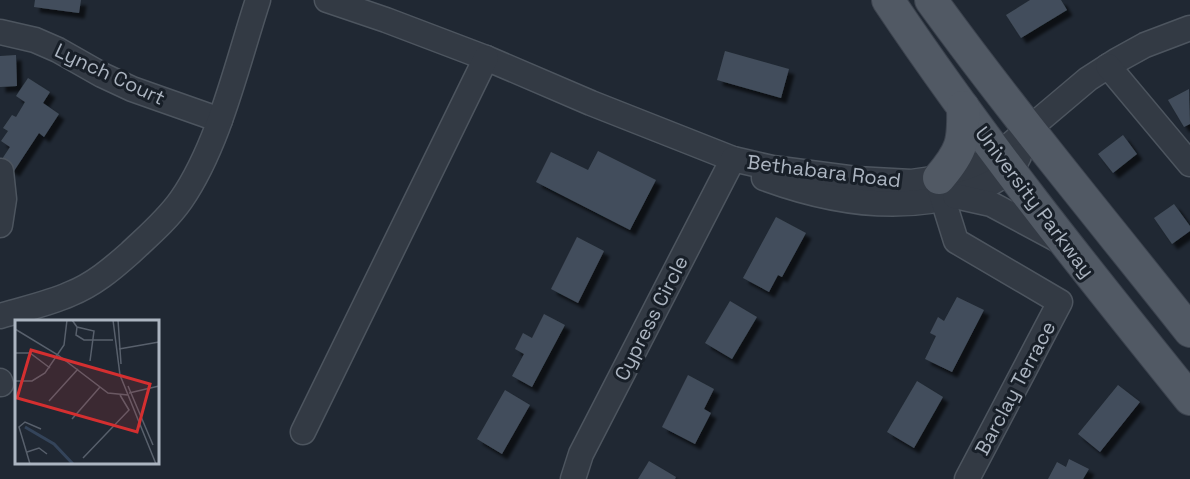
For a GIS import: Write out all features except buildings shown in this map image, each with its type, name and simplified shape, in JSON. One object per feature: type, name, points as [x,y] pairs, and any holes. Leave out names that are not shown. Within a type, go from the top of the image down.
[{"type":"main road","name":"University Parkway","points":[[888,0],[1004,162],[1190,399]]},
{"type":"main road","name":"University Parkway","points":[[931,0],[986,76],[1030,128],[1190,331]]},
{"type":"main road","points":[[946,192],[964,132],[963,107]]},
{"type":"street","points":[[0,316],[70,294],[92,283],[113,268],[157,228],[179,203],[193,182],[220,120],[258,0]]},
{"type":"street","name":"Bethabara Road","points":[[327,0],[486,58],[591,103],[733,159],[772,168],[856,179],[911,182],[946,192],[976,166],[1004,162],[1030,128],[1108,66],[1145,45],[1190,28]]},
{"type":"street","name":"Lynch Court","points":[[0,32],[34,40],[132,89],[220,120]]},
{"type":"street","points":[[303,432],[486,58]]},
{"type":"street","points":[[1108,66],[1190,164]]},
{"type":"street","name":"Cypress Circle","points":[[573,479],[581,454],[733,159]]},
{"type":"street","points":[[0,225],[4,199],[1,171]]},
{"type":"street","points":[[946,192],[991,204],[1068,246]]},
{"type":"street","name":"Barclay Terrace","points":[[946,192],[956,241],[1060,302],[967,479]]}]
